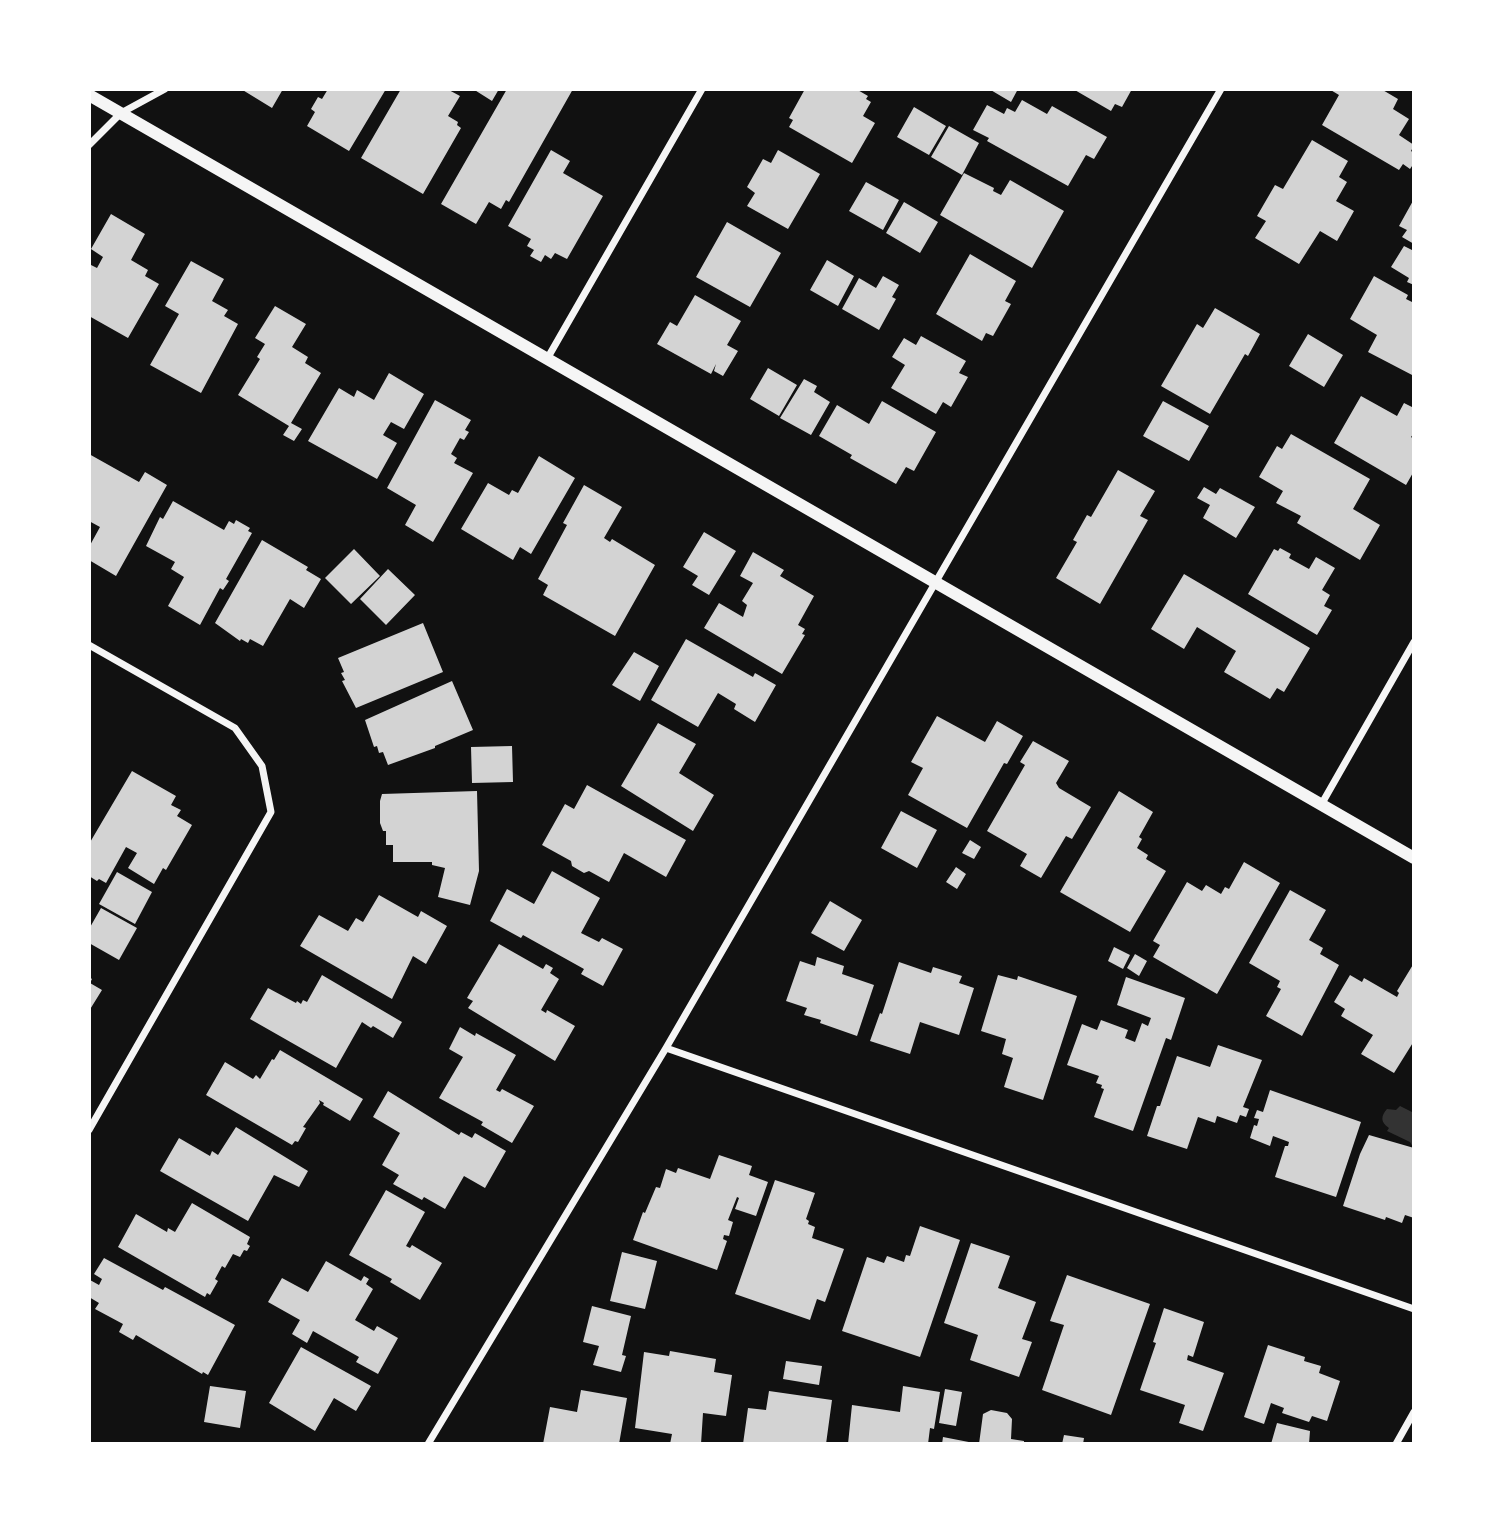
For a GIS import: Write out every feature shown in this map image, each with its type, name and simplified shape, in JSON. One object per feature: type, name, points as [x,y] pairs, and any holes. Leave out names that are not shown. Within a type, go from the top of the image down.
[{"type":"street","points":[[89,145],[121,113],[165,89]]},
{"type":"street","points":[[547,359],[702,89]]},
{"type":"street","points":[[428,1444],[666,1048],[1221,89]]},
{"type":"street","points":[[89,95],[1414,858]]},
{"type":"street","points":[[1321,805],[1414,642]]},
{"type":"street","points":[[89,645],[235,728],[262,766],[271,812],[89,1130]]},
{"type":"street","points":[[666,1048],[1414,1309]]},
{"type":"street","points":[[1396,1444],[1414,1412]]},
{"type":"shaded area","points":[[1400,1106],[1414,1113],[1414,1149],[1410,1142],[1387,1131],[1389,1128],[1383,1121],[1387,1109],[1396,1110]]},
{"type":"building","points":[[241,89],[283,89],[272,108]]},
{"type":"building","points":[[328,89],[386,89],[349,151],[307,126],[315,112],[311,109],[318,97],[322,99]]},
{"type":"building","points":[[401,89],[447,89],[460,96],[448,116],[458,122],[457,125],[461,128],[423,194],[361,158]]},
{"type":"building","points":[[473,89],[499,89],[492,101]]},
{"type":"building","points":[[507,89],[573,89],[509,202],[506,200],[501,209],[489,202],[476,224],[441,204]]},
{"type":"building","points":[[805,89],[856,89],[868,96],[866,99],[871,102],[863,116],[875,123],[852,163],[789,127],[793,120],[789,118]]},
{"type":"building","points":[[989,89],[1018,89],[1011,102]]},
{"type":"building","points":[[1073,89],[1132,89],[1122,107],[1115,104],[1111,111]]},
{"type":"building","points":[[1329,89],[1381,89],[1398,99],[1393,109],[1409,119],[1399,135],[1414,145],[1411,151],[1414,153],[1414,163],[1410,169],[1403,164],[1399,170],[1322,125],[1339,95]]},
{"type":"building","points":[[1022,100],[1047,114],[1052,106],[1107,137],[1094,159],[1086,155],[1068,186],[987,141],[989,138],[973,130],[987,105],[1004,114],[1007,108],[1015,112]]},
{"type":"building","points":[[914,107],[946,126],[929,155],[897,137]]},
{"type":"building","points":[[949,126],[979,143],[962,175],[931,157]]},
{"type":"building","points":[[1312,140],[1348,161],[1339,177],[1347,182],[1336,201],[1354,211],[1337,241],[1320,231],[1299,264],[1255,238],[1266,221],[1257,216],[1275,185],[1283,189]]},
{"type":"building","points":[[551,150],[570,161],[563,173],[603,196],[567,259],[555,253],[551,259],[545,255],[541,262],[530,256],[534,250],[527,246],[531,239],[508,226]]},
{"type":"building","points":[[778,150],[820,174],[788,229],[747,206],[755,193],[747,187],[763,159],[771,163]]},
{"type":"building","points":[[964,173],[994,188],[993,191],[1001,195],[1010,180],[1064,211],[1032,268],[940,215]]},
{"type":"building","points":[[866,182],[899,200],[883,230],[849,211]]},
{"type":"building","points":[[1414,199],[1414,244],[1402,237],[1407,230],[1399,226]]},
{"type":"building","points":[[904,202],[938,222],[920,253],[886,233]]},
{"type":"building","points":[[111,214],[145,234],[131,260],[148,270],[145,276],[159,284],[128,338],[89,316],[89,264],[97,268],[103,257],[91,249]]},
{"type":"building","points":[[727,222],[781,253],[750,307],[696,277]]},
{"type":"building","points":[[1404,246],[1414,251],[1414,285],[1407,282],[1409,278],[1391,267]]},
{"type":"building","points":[[970,254],[1016,281],[1005,301],[1011,304],[993,336],[986,333],[982,341],[936,314]]},
{"type":"building","points":[[827,260],[854,276],[838,306],[810,290]]},
{"type":"building","points":[[191,261],[224,279],[212,301],[228,310],[224,316],[238,324],[201,393],[150,365],[179,314],[165,306]]},
{"type":"building","points":[[883,276],[899,285],[892,297],[896,299],[879,330],[842,309],[859,278],[876,288]]},
{"type":"building","points":[[1374,276],[1408,295],[1406,299],[1414,303],[1414,376],[1368,352],[1377,335],[1350,319]]},
{"type":"building","points":[[695,295],[741,321],[727,345],[738,351],[723,376],[714,371],[716,364],[711,374],[657,344],[670,322],[677,326]]},
{"type":"building","points":[[275,306],[306,324],[292,347],[308,357],[305,363],[321,373],[291,423],[302,429],[294,441],[283,435],[289,426],[238,395],[260,359],[257,357],[265,344],[255,338]]},
{"type":"building","points":[[1215,308],[1260,334],[1248,356],[1245,354],[1210,414],[1161,386],[1197,324],[1203,328]]},
{"type":"building","points":[[1308,334],[1343,355],[1324,387],[1289,366]]},
{"type":"building","points":[[921,336],[966,361],[959,373],[968,377],[951,407],[943,402],[936,414],[891,388],[905,365],[892,357],[904,338],[916,345]]},
{"type":"building","points":[[768,368],[797,385],[779,416],[750,399]]},
{"type":"building","points":[[389,373],[424,394],[404,429],[391,422],[383,435],[397,443],[377,479],[308,441],[339,388],[354,397],[357,390],[374,400]]},
{"type":"building","points":[[804,379],[817,386],[814,392],[830,402],[811,435],[780,418]]},
{"type":"building","points":[[1361,396],[1397,416],[1404,403],[1414,408],[1414,433],[1411,437],[1414,439],[1414,471],[1406,485],[1334,443]]},
{"type":"building","points":[[435,400],[471,420],[465,430],[469,432],[464,440],[460,438],[451,454],[457,458],[454,463],[473,473],[433,542],[405,525],[416,505],[387,488]]},
{"type":"building","points":[[882,401],[936,432],[914,471],[906,467],[896,484],[850,458],[852,455],[819,436],[837,405],[869,424]]},
{"type":"building","points":[[1163,401],[1209,426],[1189,461],[1143,436]]},
{"type":"building","points":[[1291,434],[1370,479],[1353,509],[1380,525],[1360,560],[1297,523],[1301,516],[1276,503],[1283,491],[1259,477],[1277,446],[1282,449]]},
{"type":"building","points":[[89,454],[139,482],[145,472],[167,485],[116,576],[89,560],[89,547],[100,527],[89,521]]},
{"type":"building","points":[[539,456],[575,478],[531,554],[520,547],[513,560],[461,529],[488,483],[509,495],[512,490],[518,493]]},
{"type":"building","points":[[1118,470],[1155,491],[1140,516],[1148,520],[1100,604],[1056,578],[1077,542],[1073,540],[1087,515],[1091,517]]},
{"type":"building","points":[[584,485],[622,507],[604,538],[610,542],[612,539],[655,565],[615,636],[543,595],[548,585],[538,579],[567,525],[563,523]]},
{"type":"building","points":[[1204,487],[1216,494],[1220,488],[1255,507],[1236,538],[1203,518],[1210,505],[1197,498]]},
{"type":"building","points":[[173,501],[224,530],[229,521],[234,524],[236,520],[250,528],[248,531],[252,533],[226,579],[229,581],[223,590],[220,588],[200,625],[168,606],[184,577],[171,569],[175,562],[146,546],[160,517],[163,519]]},
{"type":"building","points":[[704,532],[736,551],[709,595],[692,585],[698,576],[683,567]]},
{"type":"building","points":[[262,540],[308,567],[306,570],[321,579],[304,608],[290,599],[263,646],[250,639],[248,643],[241,639],[240,641],[215,623]]},
{"type":"building","points":[[1280,548],[1291,554],[1289,558],[1309,569],[1316,557],[1335,568],[1322,590],[1330,595],[1324,606],[1332,610],[1317,635],[1248,594],[1274,549],[1278,551]]},
{"type":"building","points":[[354,549],[380,576],[351,604],[325,578]]},
{"type":"building","points":[[753,552],[784,570],[780,576],[814,596],[798,625],[805,629],[802,634],[805,635],[782,674],[704,628],[719,603],[743,617],[747,605],[742,601],[753,583],[740,576]]},
{"type":"building","points":[[388,569],[415,595],[386,625],[360,599]]},
{"type":"building","points":[[1184,574],[1310,648],[1284,692],[1277,688],[1270,699],[1224,672],[1236,651],[1197,627],[1184,649],[1151,629]]},
{"type":"building","points":[[423,623],[443,672],[356,708],[342,681],[345,680],[341,673],[344,672],[338,658]]},
{"type":"building","points":[[686,639],[753,677],[755,673],[776,685],[755,722],[734,709],[736,704],[718,693],[698,727],[651,700]]},
{"type":"building","points":[[634,652],[659,666],[640,701],[612,685]]},
{"type":"building","points":[[452,681],[473,730],[435,748],[388,765],[383,752],[379,753],[377,746],[374,747],[365,720]]},
{"type":"building","points":[[937,716],[985,742],[997,721],[1023,736],[1007,764],[1004,763],[967,828],[908,795],[923,768],[911,762]]},
{"type":"building","points":[[658,723],[696,744],[679,773],[714,795],[693,831],[621,786]]},
{"type":"building","points":[[1033,741],[1069,761],[1056,783],[1059,788],[1091,807],[1072,839],[1066,836],[1041,878],[1020,866],[1027,854],[987,831],[1025,765],[1020,762]]},
{"type":"building","points":[[512,746],[513,782],[472,783],[471,747]]},
{"type":"building","points":[[132,771],[176,796],[171,805],[181,810],[177,816],[192,825],[166,870],[163,868],[154,884],[128,868],[137,853],[126,847],[106,883],[99,879],[97,881],[89,876],[89,844]]},
{"type":"building","points":[[587,785],[686,840],[666,877],[624,853],[609,882],[589,871],[584,873],[572,866],[571,861],[542,845],[565,804],[574,809]]},
{"type":"building","points":[[477,791],[479,871],[470,905],[438,897],[445,868],[432,865],[432,862],[393,862],[393,845],[386,845],[386,831],[383,831],[380,823],[380,801],[382,794]]},
{"type":"building","points":[[1119,791],[1153,812],[1139,837],[1142,839],[1137,848],[1148,855],[1146,859],[1166,871],[1130,932],[1060,892]]},
{"type":"building","points":[[901,811],[937,830],[917,868],[881,848]]},
{"type":"building","points":[[970,840],[981,847],[974,859],[962,853]]},
{"type":"building","points":[[1244,862],[1280,883],[1217,994],[1153,957],[1160,945],[1153,941],[1187,882],[1202,891],[1206,885],[1221,894],[1225,887],[1229,889]]},
{"type":"building","points":[[956,867],[966,874],[957,889],[946,882]]},
{"type":"building","points":[[552,871],[600,898],[581,933],[599,942],[602,938],[623,949],[603,986],[581,974],[584,969],[523,935],[521,938],[490,921],[507,889],[534,904]]},
{"type":"building","points":[[117,872],[152,892],[135,924],[99,904]]},
{"type":"building","points":[[1290,890],[1326,910],[1309,940],[1323,948],[1320,954],[1339,965],[1302,1036],[1266,1016],[1281,989],[1277,987],[1280,981],[1249,963]]},
{"type":"building","points":[[379,895],[418,917],[421,911],[447,926],[426,964],[413,956],[392,999],[300,946],[319,915],[348,931],[356,918],[363,922]]},
{"type":"building","points":[[830,901],[862,920],[844,951],[811,933]]},
{"type":"building","points":[[101,908],[137,928],[119,960],[89,943],[89,929]]},
{"type":"building","points":[[499,944],[543,969],[546,964],[553,968],[550,973],[559,979],[541,1010],[546,1013],[547,1010],[575,1026],[555,1061],[468,1008],[473,1001],[467,998]]},
{"type":"building","points":[[1114,947],[1130,955],[1123,969],[1108,961]]},
{"type":"building","points":[[1135,954],[1147,961],[1139,976],[1127,968]]},
{"type":"building","points":[[817,957],[844,966],[842,974],[874,985],[857,1036],[820,1023],[821,1020],[804,1015],[807,1008],[786,1001],[800,961],[815,966]]},
{"type":"building","points":[[899,962],[931,973],[933,967],[962,976],[959,983],[974,988],[959,1035],[920,1022],[910,1054],[870,1041]]},
{"type":"building","points":[[1414,963],[1414,1041],[1394,1073],[1361,1054],[1373,1035],[1341,1016],[1345,1009],[1334,1002],[1350,975],[1362,982],[1364,978],[1397,997],[1397,991]]},
{"type":"building","points":[[322,975],[402,1022],[393,1038],[362,1022],[336,1068],[250,1019],[268,988],[301,1004],[303,1000],[307,1002]]},
{"type":"building","points":[[998,975],[1017,980],[1018,976],[1077,996],[1043,1100],[1004,1087],[1013,1058],[1002,1054],[1006,1039],[981,1031]]},
{"type":"building","points":[[89,977],[92,979],[90,983],[102,990],[89,1011]]},
{"type":"building","points":[[1126,977],[1185,998],[1171,1040],[1166,1038],[1133,1131],[1094,1117],[1104,1089],[1096,1083],[1099,1076],[1067,1065],[1082,1024],[1097,1030],[1101,1020],[1128,1030],[1125,1038],[1135,1042],[1142,1023],[1148,1026],[1151,1018],[1117,1005]]},
{"type":"building","points":[[460,1027],[516,1055],[496,1090],[500,1092],[502,1089],[534,1106],[512,1143],[481,1125],[483,1122],[439,1098],[463,1057],[449,1049]]},
{"type":"building","points":[[1218,1045],[1262,1060],[1243,1107],[1249,1109],[1246,1117],[1240,1115],[1237,1123],[1217,1116],[1215,1123],[1198,1117],[1187,1149],[1147,1136],[1177,1056],[1210,1067]]},
{"type":"building","points":[[280,1050],[363,1099],[350,1121],[319,1100],[320,1103],[303,1127],[306,1128],[298,1142],[295,1141],[292,1145],[206,1095],[225,1062],[253,1079],[256,1075],[260,1079]]},
{"type":"building","points":[[1270,1090],[1361,1122],[1336,1197],[1275,1177],[1285,1146],[1288,1146],[1289,1142],[1273,1136],[1270,1146],[1250,1138],[1259,1119],[1254,1118],[1257,1110],[1263,1112]]},
{"type":"building","points":[[388,1091],[459,1135],[461,1132],[472,1138],[475,1133],[506,1151],[485,1188],[464,1176],[445,1209],[393,1184],[399,1175],[382,1165],[400,1133],[373,1117]]},
{"type":"building","points":[[236,1127],[308,1171],[299,1187],[274,1175],[248,1221],[160,1171],[179,1138],[210,1156],[212,1151],[218,1155]]},
{"type":"building","points":[[1369,1135],[1414,1148],[1414,1218],[1405,1215],[1402,1223],[1343,1206]]},
{"type":"building","points":[[719,1155],[752,1166],[749,1175],[768,1182],[756,1216],[735,1209],[739,1198],[737,1197],[728,1220],[733,1222],[729,1236],[724,1235],[723,1239],[727,1241],[717,1270],[633,1240],[643,1212],[645,1213],[656,1187],[660,1188],[666,1169],[676,1173],[678,1168],[710,1179]]},
{"type":"building","points":[[775,1180],[815,1193],[806,1219],[808,1224],[815,1227],[812,1238],[844,1249],[825,1302],[817,1299],[810,1320],[735,1294]]},
{"type":"building","points":[[386,1190],[425,1212],[406,1246],[410,1248],[412,1245],[442,1263],[420,1300],[390,1282],[392,1279],[349,1255]]},
{"type":"building","points":[[192,1203],[250,1237],[247,1251],[244,1250],[240,1257],[233,1254],[225,1268],[222,1266],[215,1279],[218,1281],[210,1295],[207,1293],[205,1297],[118,1247],[136,1214],[167,1232],[168,1228],[175,1232]]},
{"type":"building","points":[[920,1226],[960,1240],[920,1357],[842,1331],[867,1257],[884,1263],[887,1256],[904,1262],[906,1255],[910,1256]]},
{"type":"building","points":[[971,1243],[1010,1256],[998,1288],[1036,1302],[1022,1339],[1032,1342],[1019,1377],[970,1360],[978,1335],[944,1323]]},
{"type":"building","points":[[622,1252],[657,1261],[645,1309],[610,1301]]},
{"type":"building","points":[[104,1258],[235,1325],[208,1375],[136,1335],[133,1340],[119,1332],[123,1324],[95,1309],[99,1303],[89,1297],[89,1282],[90,1280],[99,1285],[102,1279],[94,1274]]},
{"type":"building","points":[[326,1261],[361,1281],[364,1276],[369,1279],[366,1284],[373,1289],[355,1320],[374,1331],[377,1326],[398,1338],[378,1374],[356,1362],[359,1357],[313,1331],[307,1343],[292,1334],[300,1320],[268,1302],[282,1278],[308,1292]]},
{"type":"building","points":[[1067,1275],[1150,1304],[1111,1415],[1042,1390],[1064,1325],[1050,1321]]},
{"type":"building","points":[[592,1306],[631,1316],[622,1355],[626,1356],[621,1372],[593,1365],[599,1346],[583,1342]]},
{"type":"building","points":[[1164,1308],[1204,1322],[1193,1357],[1188,1355],[1187,1360],[1224,1373],[1203,1431],[1179,1423],[1185,1405],[1140,1390],[1156,1343],[1153,1342]]},
{"type":"building","points":[[1268,1345],[1305,1357],[1304,1361],[1321,1366],[1319,1373],[1340,1381],[1327,1421],[1312,1416],[1309,1422],[1282,1413],[1284,1408],[1271,1403],[1264,1424],[1244,1417]]},
{"type":"building","points":[[301,1347],[371,1386],[356,1411],[334,1398],[315,1431],[269,1403]]},
{"type":"building","points":[[670,1351],[716,1359],[714,1372],[732,1375],[726,1416],[703,1413],[701,1444],[670,1444],[672,1434],[635,1428],[644,1352],[669,1356]]},
{"type":"building","points":[[786,1361],[822,1366],[819,1385],[783,1379]]},
{"type":"building","points":[[210,1386],[246,1391],[240,1428],[204,1422]]},
{"type":"building","points":[[903,1386],[940,1392],[934,1429],[930,1428],[928,1444],[848,1444],[852,1405],[900,1412]]},
{"type":"building","points":[[945,1389],[962,1392],[956,1426],[939,1423]]},
{"type":"building","points":[[581,1390],[627,1398],[619,1444],[543,1444],[550,1407],[577,1412]]},
{"type":"building","points":[[769,1391],[832,1400],[826,1444],[743,1444],[748,1408],[766,1410]]},
{"type":"building","points":[[991,1410],[1007,1413],[1012,1419],[1011,1439],[1024,1441],[1024,1444],[979,1444],[983,1414]]},
{"type":"building","points":[[1277,1423],[1310,1431],[1309,1444],[1271,1444]]},
{"type":"building","points":[[1064,1435],[1084,1438],[1083,1444],[1062,1444]]},
{"type":"building","points":[[943,1437],[979,1444],[942,1444]]}]
